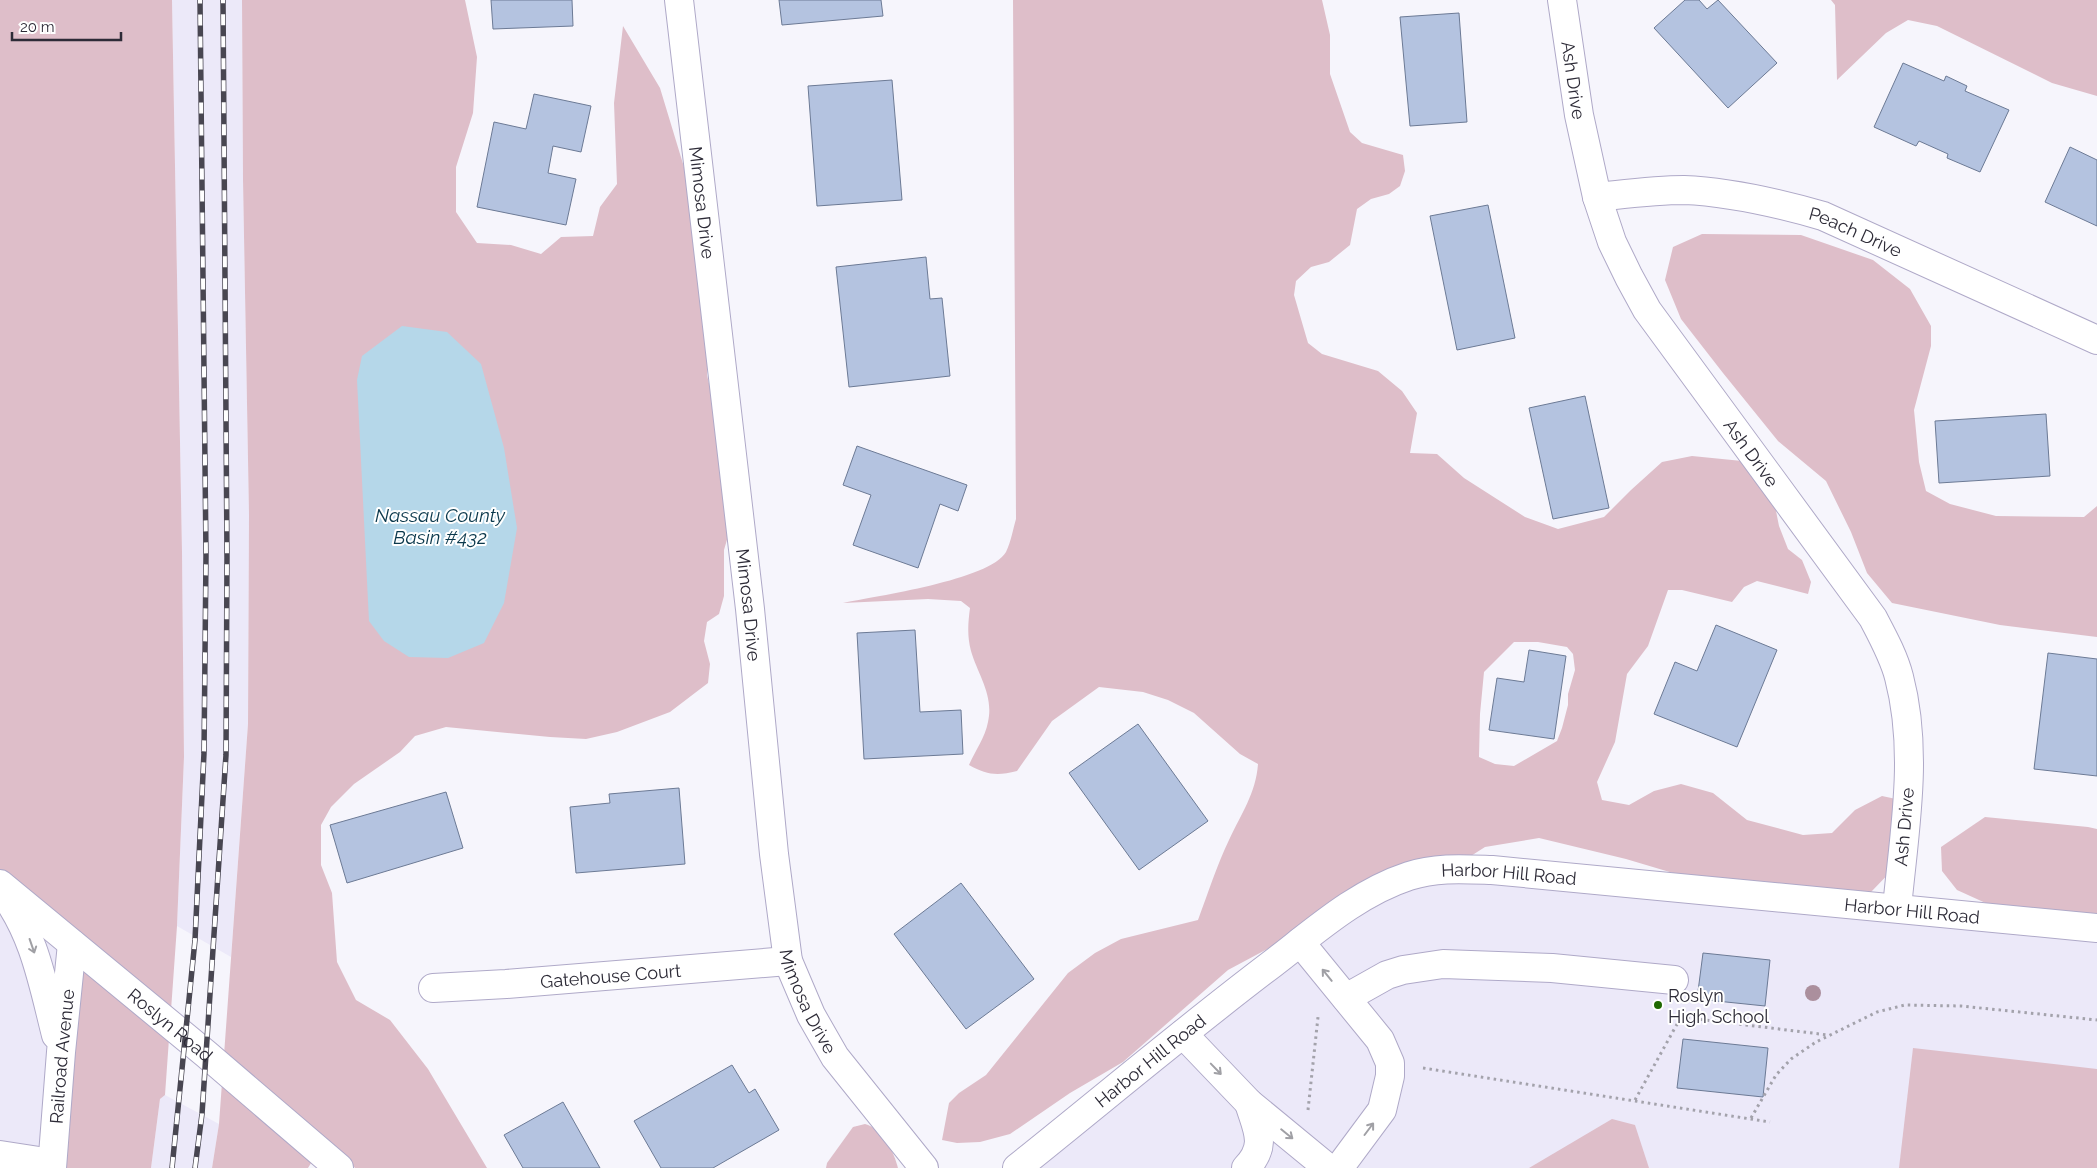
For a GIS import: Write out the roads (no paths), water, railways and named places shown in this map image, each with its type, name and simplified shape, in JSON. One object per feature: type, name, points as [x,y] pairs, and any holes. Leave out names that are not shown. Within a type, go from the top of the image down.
[{"type":"street","name":"Mimosa Drive","points":[[678,0],[747,589],[774,854],[788,961],[811,1015],[835,1057],[924,1168]]},
{"type":"street","name":"Ash Drive","points":[[1562,0],[1579,115],[1597,198],[1612,242],[1629,278],[1647,310],[1873,618],[1887,645],[1899,676],[1907,714],[1910,750],[1897,908]]},
{"type":"street","name":"Peach Drive","points":[[1597,198],[1641,192],[1685,190],[1738,195],[1785,205],[1823,216],[2097,340]]},
{"type":"street","name":"Harbor Hill Road","points":[[1018,1168],[1300,942],[1343,910],[1377,889],[1410,876],[1452,868],[1492,870],[2097,928]]},
{"type":"street","name":"Roslyn Road","points":[[0,884],[325,1162]]},
{"type":"street","points":[[0,889],[13,905],[31,942],[61,1052]]},
{"type":"street","points":[[1300,942],[1380,1040],[1390,1063],[1390,1076],[1382,1110],[1373,1125],[1339,1168]]},
{"type":"street","name":"Railroad Avenue","points":[[52,1166],[72,944]]},
{"type":"street","name":"Gatehouse Court","points":[[433,988],[506,984],[788,961]]},
{"type":"street","points":[[1346,998],[1387,975],[1403,970],[1443,964],[1552,968],[1674,980]]},
{"type":"street","points":[[1183,1034],[1249,1103],[1328,1168]]},
{"type":"street","points":[[1246,1168],[1257,1157],[1260,1139],[1249,1103]]},
{"type":"street","points":[[0,1155],[52,1166]]},
{"type":"water","name":"Nassau County Basin #432","points":[[402,326],[447,332],[481,364],[504,448],[517,528],[504,603],[484,643],[448,658],[409,657],[384,641],[369,621],[357,380],[362,356]]},
{"type":"railway","points":[[172,1168],[195,940],[204,753],[206,556],[200,0]]},
{"type":"railway","points":[[195,1168],[202,1114],[226,755],[227,557],[223,0]]},
{"type":"place","name":"Roslyn High School","points":[[1658,1005]]}]
